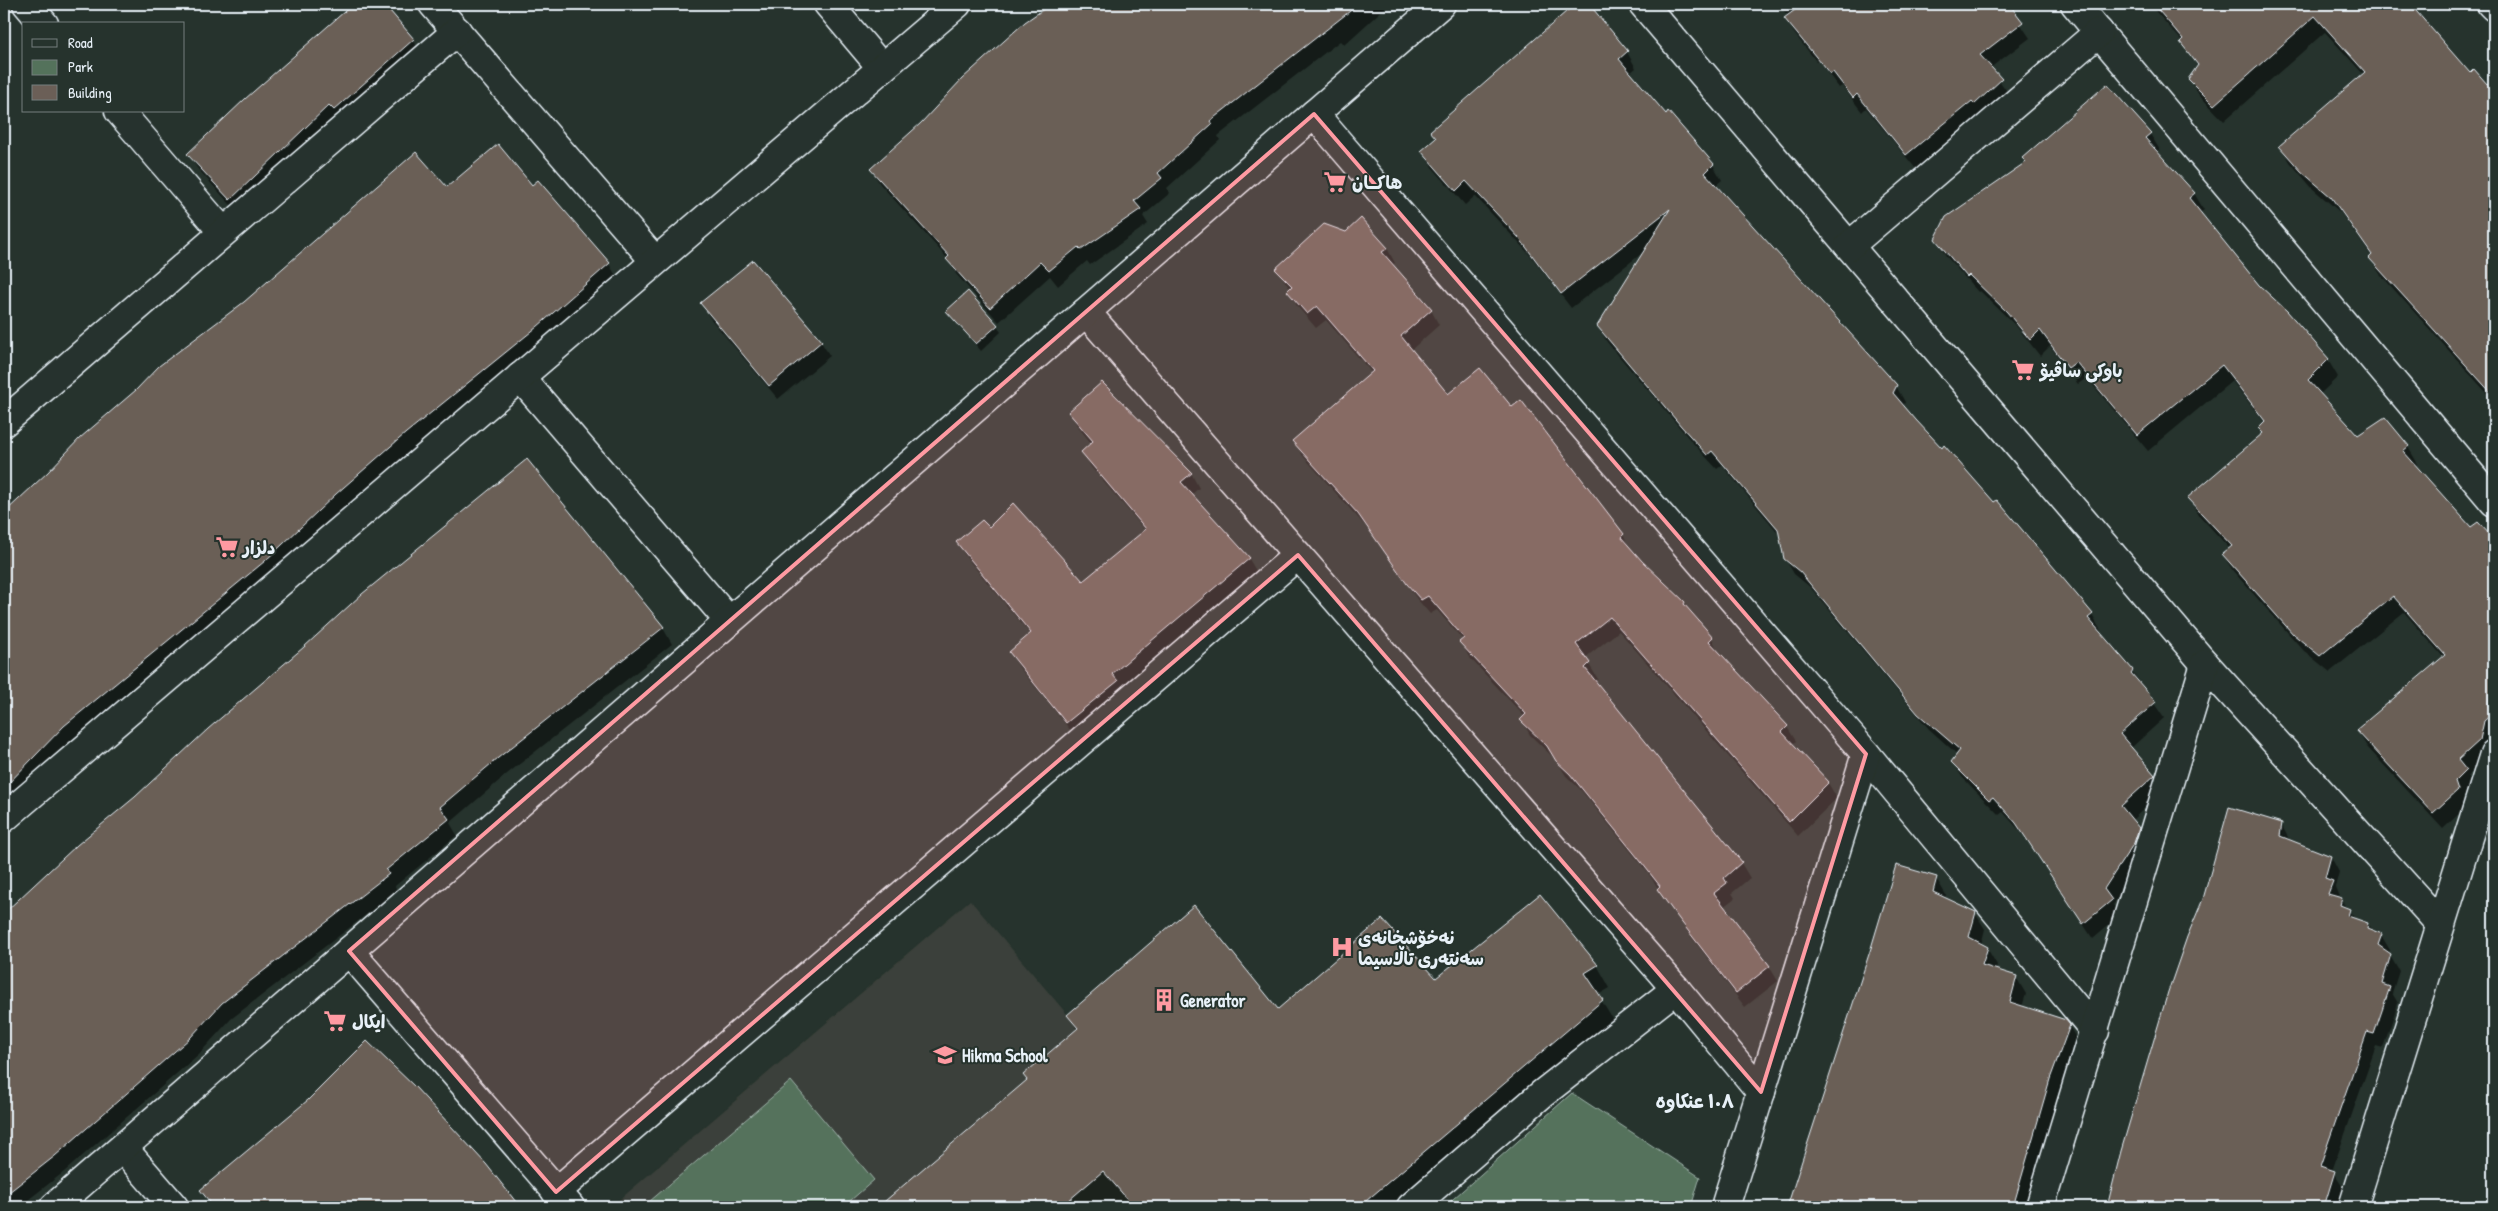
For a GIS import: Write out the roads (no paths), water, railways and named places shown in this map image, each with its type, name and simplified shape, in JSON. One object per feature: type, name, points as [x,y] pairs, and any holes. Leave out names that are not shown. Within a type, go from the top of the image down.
[{"type":"street","points":[[27,4],[42,22]]},
{"type":"street","points":[[433,4],[655,261]]},
{"type":"street","points":[[828,4],[882,68]]},
{"type":"street","points":[[4,818],[957,4]]},
{"type":"street","points":[[54,1207],[1441,4]]},
{"type":"street","points":[[1643,4],[2204,664],[2440,924]]},
{"type":"street","points":[[2076,4],[2494,502]]},
{"type":"street","points":[[2491,4],[2494,7]]},
{"type":"street","points":[[4,422],[457,32]]},
{"type":"street","points":[[1849,246],[2099,32]]},
{"type":"street","points":[[120,112],[223,232]]},
{"type":"street","points":[[1314,114],[1866,754],[2095,1031]]},
{"type":"street","points":[[1086,312],[1676,989],[1761,1092]]},
{"type":"street","points":[[520,377],[730,621]]},
{"type":"street","points":[[349,951],[563,1200],[1298,555]]},
{"type":"street","points":[[2040,1207],[2095,1031],[2204,664]]},
{"type":"street","points":[[1725,1207],[1866,754]]},
{"type":"street","points":[[2353,1207],[2494,754]]},
{"type":"street","points":[[1411,1207],[1542,1094],[1676,989]]},
{"type":"street","points":[[122,1148],[174,1207]]},
{"type":"place","name":"هاكــان","points":[[1335,182]]},
{"type":"place","name":"باوکی ساڤیۆ","points":[[2023,370]]},
{"type":"place","name":"دلزار","points":[[227,547]]},
{"type":"place","name":"نەخۆشخانەی سەنتەری تاڵاسیما","points":[[1342,947]]},
{"type":"place","name":"Generator","points":[[1164,1000]]},
{"type":"place","name":"ايكال","points":[[335,1021]]},
{"type":"place","name":"Hikma School","points":[[945,1055]]},
{"type":"district","name":"١٠٨ عنکاوە","points":[[1695,1101]]}]
